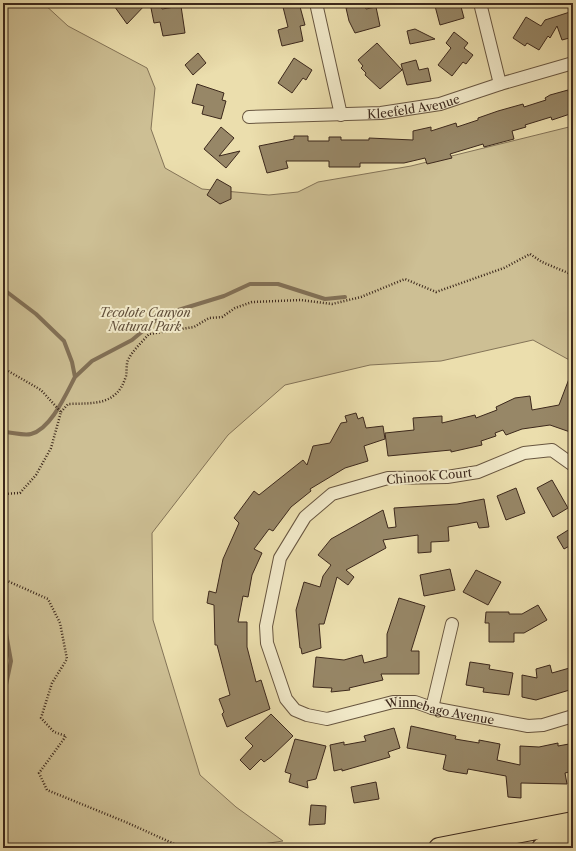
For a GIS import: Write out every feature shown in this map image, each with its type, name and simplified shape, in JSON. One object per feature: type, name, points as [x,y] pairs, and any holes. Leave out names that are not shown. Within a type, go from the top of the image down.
[{"type":"main road","points":[[439,848],[573,822]]},
{"type":"main road","points":[[542,848],[573,842]]},
{"type":"street","points":[[316,3],[340,115]]},
{"type":"street","points":[[480,3],[500,84]]},
{"type":"street","name":"Kleefeld Avenue","points":[[249,117],[381,114],[440,104],[500,84],[573,63]]},
{"type":"street","name":"Chinook Court","points":[[307,715],[295,710],[286,699],[267,643],[266,626],[280,558],[306,517],[332,494],[388,478],[447,477],[478,472],[524,453],[552,450],[573,465]]},
{"type":"street","points":[[432,708],[452,624]]},
{"type":"street","name":"Winnebago Avenue","points":[[307,715],[327,719],[393,702],[415,702],[432,708],[528,726],[543,725],[573,716]]},
{"type":"path","points":[[3,494],[20,493],[36,475],[51,448],[61,412],[68,404],[105,401],[115,395],[126,376],[127,362],[149,334],[194,327],[209,318],[222,317],[235,308],[252,302],[301,300],[332,304],[361,297],[405,279],[436,292],[504,268],[530,254],[542,262],[573,276]]},
{"type":"path","points":[[3,368],[41,390],[61,412]]},
{"type":"path","points":[[3,579],[48,599],[60,623],[67,659],[52,682],[41,718],[54,732],[66,736],[39,773],[47,790],[128,823],[183,848]]},
{"type":"green space","name":"Tecolote Canyon Natural Park","points":[[3,3],[43,3],[68,26],[147,68],[155,88],[151,129],[165,168],[202,189],[269,195],[298,192],[318,182],[411,166],[573,126],[573,362],[533,340],[441,361],[370,365],[285,385],[228,435],[152,533],[153,620],[200,775],[236,807],[283,841],[236,848],[3,848]]},
{"type":"building","points":[[112,3],[147,3],[127,24]]},
{"type":"building","points":[[150,3],[160,3],[162,9],[181,6],[185,33],[163,36],[160,22],[154,23]]},
{"type":"building","points":[[282,3],[299,3],[305,25],[300,26],[303,41],[282,46],[278,30],[288,27]]},
{"type":"building","points":[[438,3],[460,3],[464,18],[440,25],[435,6],[438,5]]},
{"type":"building","points":[[364,4],[366,9],[376,7],[380,26],[355,33],[349,21],[346,8]]},
{"type":"building","points":[[573,11],[573,37],[562,40],[557,26],[550,38],[548,36],[539,50],[527,43],[525,46],[513,38],[526,17],[541,26],[545,20]]},
{"type":"building","points":[[415,29],[435,39],[410,44],[407,31]]},
{"type":"building","points":[[454,32],[468,43],[464,48],[473,55],[466,64],[463,62],[452,76],[438,65],[451,48],[446,43]]},
{"type":"building","points":[[377,43],[402,70],[380,89],[365,75],[366,73],[361,68],[363,66],[358,60]]},
{"type":"building","points":[[198,53],[206,63],[193,75],[185,65]]},
{"type":"building","points":[[294,58],[312,70],[306,80],[303,78],[292,93],[278,83]]},
{"type":"building","points":[[416,60],[419,70],[428,68],[431,81],[407,85],[401,64]]},
{"type":"building","points":[[197,84],[224,93],[222,100],[226,101],[221,119],[202,114],[204,106],[192,103]]},
{"type":"building","points":[[568,90],[569,95],[573,94],[573,113],[552,120],[551,117],[525,125],[526,127],[512,131],[514,139],[484,147],[483,144],[450,154],[452,158],[427,164],[425,158],[404,163],[360,163],[360,167],[329,167],[329,161],[286,161],[288,168],[267,173],[259,146],[294,139],[294,136],[308,136],[308,141],[329,141],[329,137],[341,137],[341,140],[369,140],[369,138],[413,140],[413,131],[431,127],[431,131],[456,123],[457,127],[498,111],[523,104],[524,107],[546,100],[545,98],[550,95]]},
{"type":"building","points":[[221,127],[234,138],[219,156],[240,151],[226,168],[204,149]]},
{"type":"building","points":[[217,179],[231,187],[231,199],[220,204],[207,195]]},
{"type":"building","points":[[572,371],[573,433],[550,425],[522,429],[506,435],[503,430],[495,433],[496,436],[481,441],[482,445],[451,452],[451,450],[388,456],[385,433],[414,430],[413,418],[442,416],[442,423],[475,415],[476,418],[497,410],[496,407],[515,398],[530,396],[532,410],[559,405]]},
{"type":"building","points":[[356,413],[358,419],[363,417],[366,428],[383,426],[385,439],[364,446],[368,461],[345,468],[310,489],[311,491],[291,507],[273,531],[269,529],[254,549],[262,553],[252,575],[248,597],[243,596],[238,622],[247,622],[247,647],[256,682],[261,680],[270,709],[227,727],[222,714],[224,712],[219,699],[230,695],[217,645],[215,645],[214,605],[207,603],[209,591],[216,593],[223,559],[239,523],[234,518],[254,491],[259,495],[303,460],[307,465],[313,446],[330,443],[341,423],[347,422],[345,416]]},
{"type":"building","points":[[552,480],[568,508],[553,517],[537,488]]},
{"type":"building","points":[[516,488],[525,513],[506,520],[497,496]]},
{"type":"building","points":[[484,499],[489,527],[479,528],[477,522],[448,527],[449,541],[431,542],[431,552],[418,553],[418,535],[383,540],[386,548],[346,570],[354,577],[348,585],[337,577],[324,624],[319,624],[321,648],[302,654],[296,610],[304,582],[320,587],[323,576],[331,565],[318,555],[331,539],[383,510],[388,528],[396,527],[394,508],[457,504]]},
{"type":"building","points":[[573,527],[573,544],[564,549],[557,537]]},
{"type":"building","points":[[450,569],[455,590],[424,596],[420,575]]},
{"type":"building","points":[[476,570],[501,582],[488,605],[463,592]]},
{"type":"building","points":[[399,598],[425,606],[411,651],[419,651],[419,674],[381,674],[383,680],[349,688],[350,690],[331,692],[332,688],[313,687],[316,657],[344,660],[362,655],[364,663],[387,657],[387,634]]},
{"type":"building","points":[[538,605],[547,620],[524,633],[514,633],[514,642],[489,642],[489,623],[485,623],[486,612],[509,612],[509,614],[522,614]]},
{"type":"building","points":[[470,662],[490,665],[489,669],[513,673],[509,695],[483,692],[484,688],[466,685]]},
{"type":"building","points":[[550,665],[552,673],[573,667],[573,689],[536,700],[522,697],[522,675],[537,678],[536,669]]},
{"type":"building","points":[[271,714],[293,736],[271,757],[264,762],[261,759],[250,770],[240,760],[253,746],[245,738]]},
{"type":"building","points":[[411,726],[456,736],[455,739],[479,743],[479,740],[500,744],[497,760],[520,765],[520,746],[539,747],[558,743],[558,746],[569,744],[571,756],[573,756],[573,771],[565,773],[567,784],[521,783],[521,798],[508,797],[506,776],[468,769],[467,774],[448,771],[443,769],[446,755],[407,748]]},
{"type":"building","points":[[394,728],[400,748],[388,752],[390,757],[342,771],[342,769],[334,771],[330,745],[344,742],[344,745],[366,741],[364,736]]},
{"type":"building","points":[[295,739],[326,746],[316,779],[307,781],[308,788],[289,782],[291,774],[285,772]]},
{"type":"building","points":[[376,782],[379,799],[354,803],[351,787]]},
{"type":"building","points":[[311,805],[326,806],[325,824],[309,825]]},
{"type":"waterway","points":[[75,377],[92,361],[132,340],[162,315],[224,296],[250,284],[278,284],[325,299],[345,297]]},
{"type":"waterway","points":[[3,289],[36,314],[64,341],[72,362],[75,377],[57,410],[38,431],[31,434],[3,432]]},
{"type":"waterway","points":[[3,616],[11,661],[3,699]]}]
